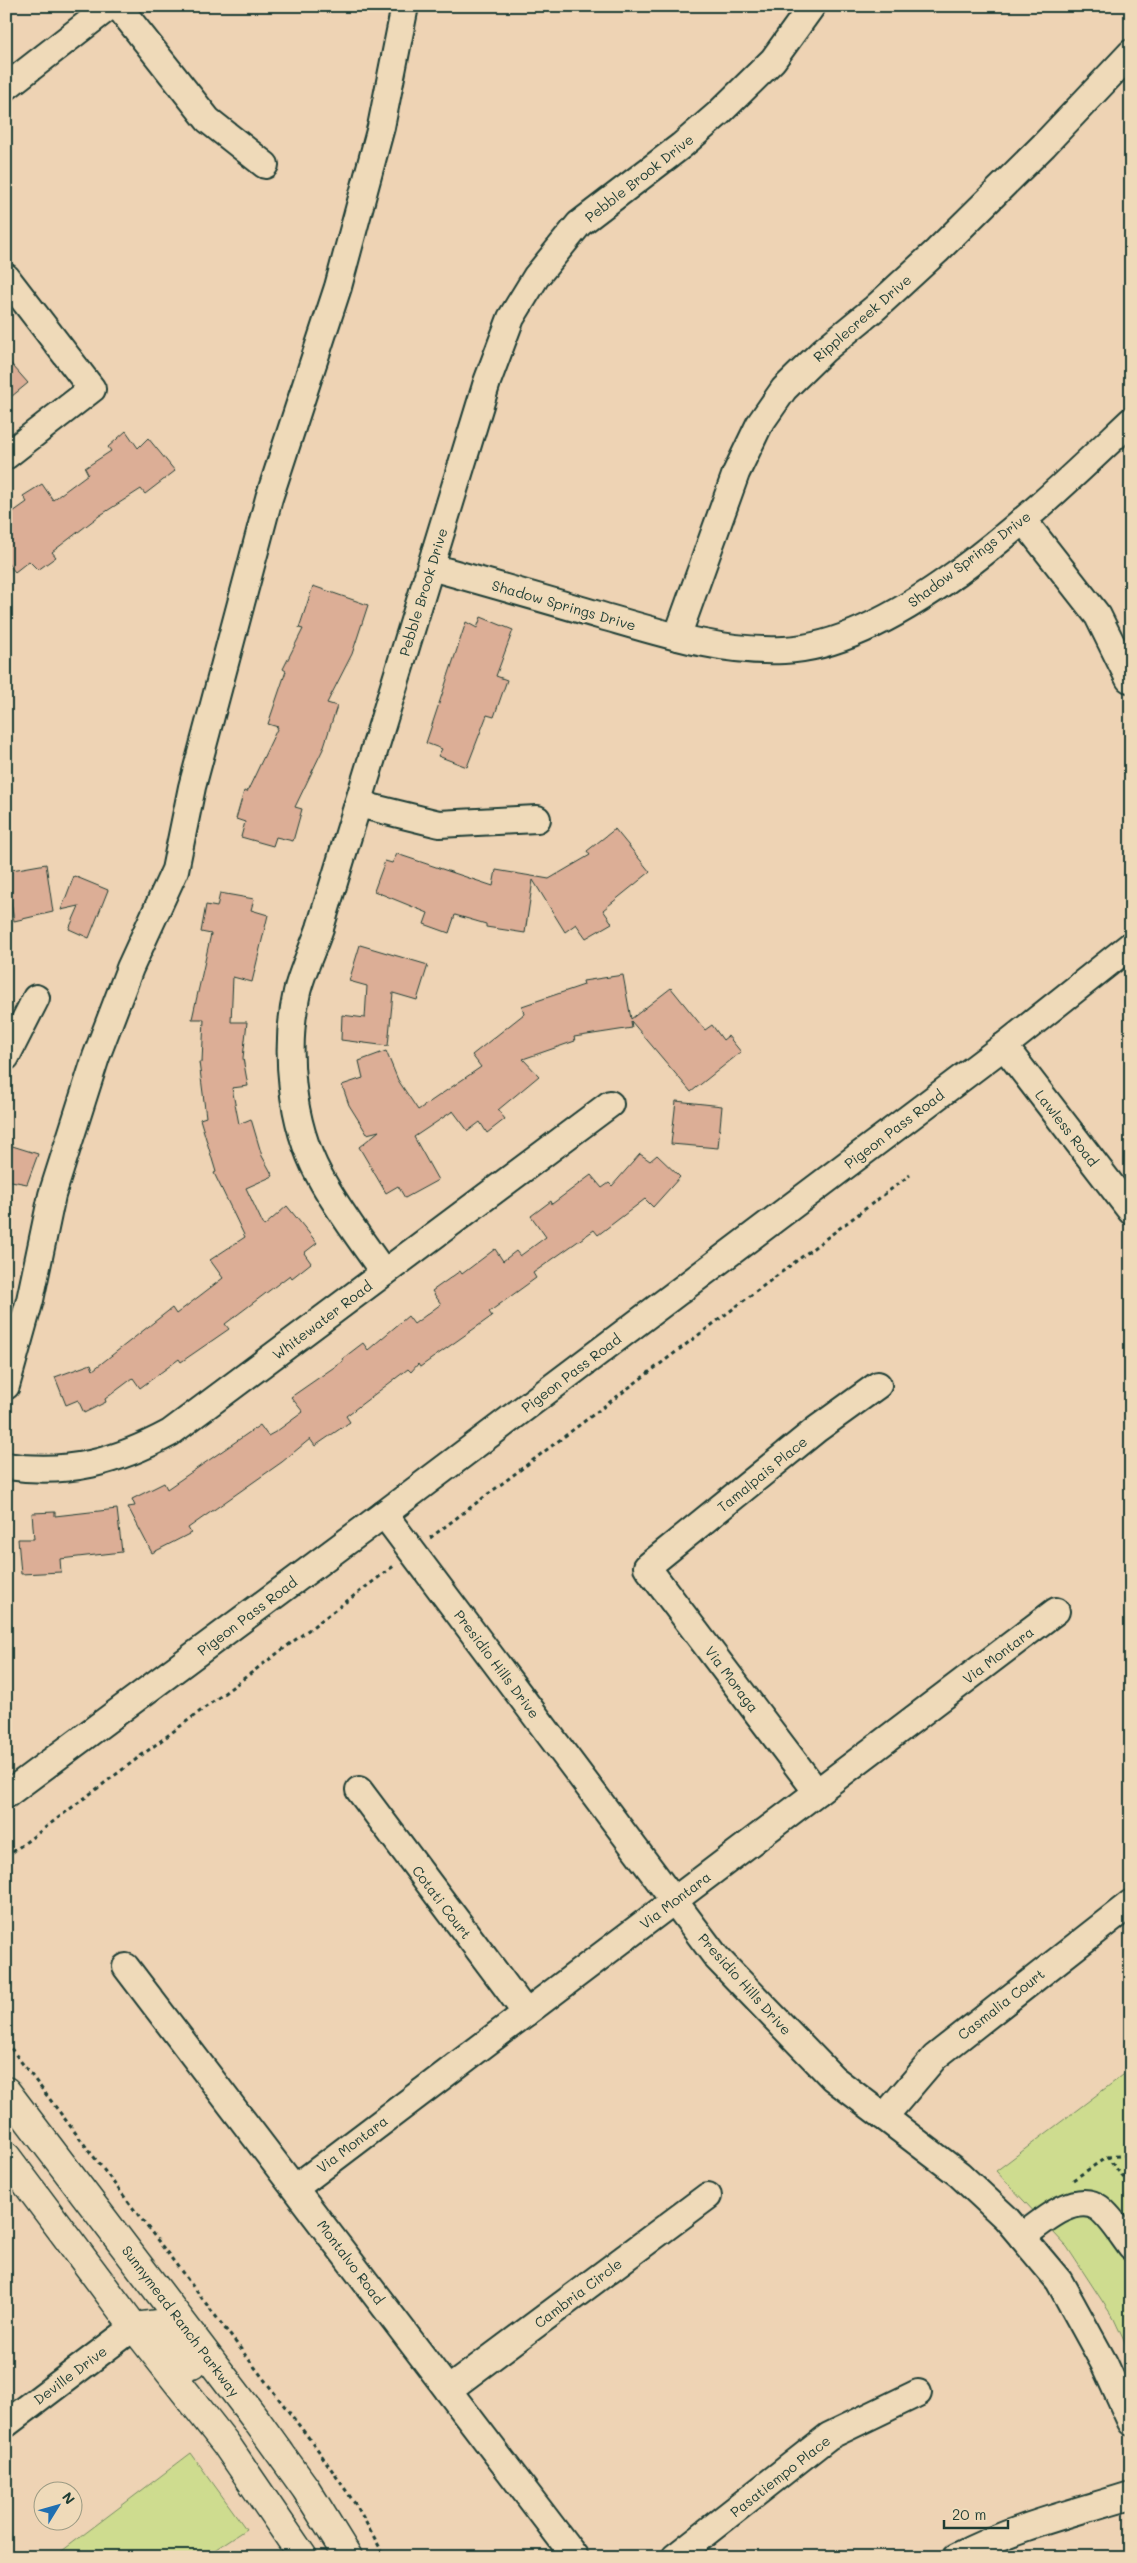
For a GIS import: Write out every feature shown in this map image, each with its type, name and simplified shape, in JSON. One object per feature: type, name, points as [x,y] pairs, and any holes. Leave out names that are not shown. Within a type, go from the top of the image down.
[{"type":"main road","name":"Sunnymead Ranch Parkway","points":[[6,2091],[306,2489],[348,2557]]},
{"type":"main road","points":[[6,2156],[134,2327],[226,2444],[303,2557]]},
{"type":"main road","points":[[134,2327],[156,2324],[176,2343],[267,2462],[306,2489]]},
{"type":"street","points":[[6,87],[110,6]]},
{"type":"street","points":[[118,6],[208,120],[264,165]]},
{"type":"street","points":[[6,1386],[30,1300],[52,1195],[96,1057],[130,968],[175,870],[192,787],[269,498],[338,287],[381,127],[405,6]]},
{"type":"street","name":"Pebble Brook Drive","points":[[384,1273],[335,1201],[307,1148],[295,1099],[289,1045],[297,992],[320,928],[487,382],[507,327],[536,277],[579,224],[681,146],[718,114],[772,60],[812,6]]},
{"type":"street","name":"Ripplecreek Drive","points":[[677,637],[736,473],[759,425],[784,389],[824,350],[875,308],[937,251],[1044,145],[1131,53]]},
{"type":"street","points":[[6,277],[92,389],[6,456]]},
{"type":"street","name":"Shadow Springs Drive","points":[[431,567],[677,637],[760,650],[786,650],[831,641],[893,616],[946,580],[1023,520],[1131,421]]},
{"type":"street","points":[[1023,520],[1098,616],[1129,679]]},
{"type":"street","points":[[358,804],[439,824],[537,819]]},
{"type":"street","name":"Pigeon Pass Road","points":[[6,1795],[384,1514],[1004,1046],[1131,945]]},
{"type":"street","points":[[6,1057],[36,998]]},
{"type":"street","name":"Lawless Road","points":[[1004,1046],[1128,1200]]},
{"type":"street","name":"Whitewater Road","points":[[6,1466],[40,1469],[78,1467],[104,1463],[170,1433],[610,1104]]},
{"type":"street","name":"Tamalpais Place","points":[[647,1567],[817,1429],[878,1385]]},
{"type":"street","name":"Presidio Hills Drive","points":[[384,1514],[717,1958],[833,2078],[959,2174],[1006,2218],[1059,2281],[1104,2363],[1131,2422]]},
{"type":"street","name":"Via Moraga","points":[[647,1567],[817,1792]]},
{"type":"street","name":"Via Montara","points":[[295,2188],[1056,1611]]},
{"type":"street","name":"Cotati Court","points":[[359,1790],[526,2013]]},
{"type":"street","name":"Casmalia Court","points":[[884,2117],[935,2056],[1131,1903]]},
{"type":"street","name":"Montalvo Road","points":[[126,1967],[575,2557]]},
{"type":"street","name":"Cambria Circle","points":[[448,2390],[708,2196]]},
{"type":"street","points":[[1022,2237],[1060,2209],[1088,2203],[1099,2208],[1110,2219],[1131,2247]]},
{"type":"street","name":"Deville Drive","points":[[6,2424],[134,2327]]},
{"type":"street","name":"Pasatiempo Place","points":[[675,2557],[829,2436],[918,2393]]},
{"type":"street","points":[[956,2557],[981,2544],[1021,2529],[1131,2495]]},
{"type":"path","points":[[6,1857],[366,1588],[412,1551],[910,1175]]},
{"type":"path","points":[[6,2042],[318,2450],[358,2508],[385,2557]]},
{"type":"path","points":[[1108,2157],[1131,2155]]},
{"type":"path","points":[[1131,2172],[1125,2178],[1131,2187]]},
{"type":"green space","points":[[1131,2069],[1131,2356],[1114,2319],[1067,2247],[996,2171]]},
{"type":"green space","points":[[191,2453],[246,2529],[204,2557],[54,2557]]},
{"type":"building","points":[[6,358],[28,383],[6,401]]},
{"type":"building","points":[[126,431],[138,448],[148,438],[175,471],[145,494],[141,489],[99,516],[52,552],[56,557],[38,570],[29,561],[15,572],[6,561],[6,517],[27,502],[23,496],[42,484],[53,500],[88,474],[85,468],[111,451],[108,447]]},
{"type":"building","points":[[313,586],[368,605],[352,654],[327,703],[337,706],[323,749],[295,807],[302,809],[293,841],[276,837],[273,846],[241,837],[245,822],[236,819],[244,791],[247,792],[278,727],[268,724],[286,671],[283,669],[303,629],[299,628]]},
{"type":"building","points":[[481,617],[513,630],[496,676],[507,680],[494,717],[487,715],[467,767],[438,756],[442,749],[426,743],[466,622],[477,628]]},
{"type":"building","points":[[615,829],[650,872],[603,910],[612,923],[586,938],[576,924],[565,932],[533,880],[525,933],[486,927],[486,924],[455,915],[449,933],[424,924],[428,913],[374,891],[385,861],[392,863],[397,854],[493,886],[496,870],[549,879],[590,855],[587,851]]},
{"type":"building","points":[[46,864],[53,912],[14,921],[6,871]]},
{"type":"building","points":[[74,876],[108,890],[89,938],[69,929],[79,906],[61,910]]},
{"type":"building","points":[[220,893],[254,899],[251,910],[268,915],[252,982],[233,977],[231,1022],[247,1022],[243,1058],[248,1086],[232,1088],[239,1124],[251,1119],[262,1156],[273,1176],[246,1188],[264,1226],[287,1206],[317,1243],[304,1253],[311,1263],[292,1278],[290,1275],[225,1324],[229,1329],[181,1362],[179,1359],[140,1388],[133,1378],[105,1399],[106,1402],[84,1413],[78,1400],[66,1405],[55,1377],[91,1364],[93,1370],[172,1308],[176,1314],[223,1278],[210,1260],[245,1237],[214,1173],[216,1172],[200,1119],[206,1117],[199,1062],[202,1062],[204,1019],[192,1019],[211,934],[201,932],[206,905],[217,907]]},
{"type":"building","points":[[360,945],[428,965],[417,1000],[393,993],[388,1046],[341,1040],[342,1015],[365,1018],[367,986],[349,981]]},
{"type":"building","points":[[623,975],[631,1019],[671,988],[705,1030],[712,1025],[723,1040],[728,1036],[741,1052],[691,1092],[631,1021],[632,1028],[574,1037],[575,1041],[523,1059],[539,1076],[498,1110],[505,1119],[487,1133],[480,1122],[468,1131],[453,1111],[414,1137],[438,1180],[405,1198],[398,1186],[386,1193],[359,1147],[379,1131],[367,1134],[349,1105],[342,1085],[363,1078],[359,1061],[386,1051],[398,1080],[418,1110],[481,1067],[472,1055],[524,1014],[522,1006],[584,985],[583,981]]},
{"type":"building","points":[[676,1101],[722,1106],[718,1148],[671,1144]]},
{"type":"building","points":[[6,1144],[38,1154],[27,1184],[6,1180]]},
{"type":"building","points":[[640,1154],[650,1161],[657,1155],[680,1177],[653,1207],[645,1199],[598,1235],[594,1230],[533,1273],[536,1278],[489,1312],[492,1316],[420,1367],[418,1364],[411,1372],[408,1369],[346,1416],[350,1422],[315,1446],[310,1439],[282,1462],[188,1528],[191,1533],[152,1553],[128,1507],[135,1506],[132,1499],[164,1483],[167,1489],[260,1425],[268,1436],[277,1431],[303,1412],[291,1397],[343,1361],[342,1359],[363,1343],[368,1350],[408,1316],[414,1324],[441,1304],[432,1291],[460,1271],[462,1274],[495,1249],[503,1261],[516,1251],[520,1256],[546,1237],[531,1216],[551,1201],[552,1204],[591,1175],[602,1188],[609,1183],[612,1186]]},
{"type":"building","points":[[117,1509],[122,1552],[60,1559],[61,1572],[21,1574],[18,1539],[34,1539],[32,1513],[55,1512],[55,1516]]}]
